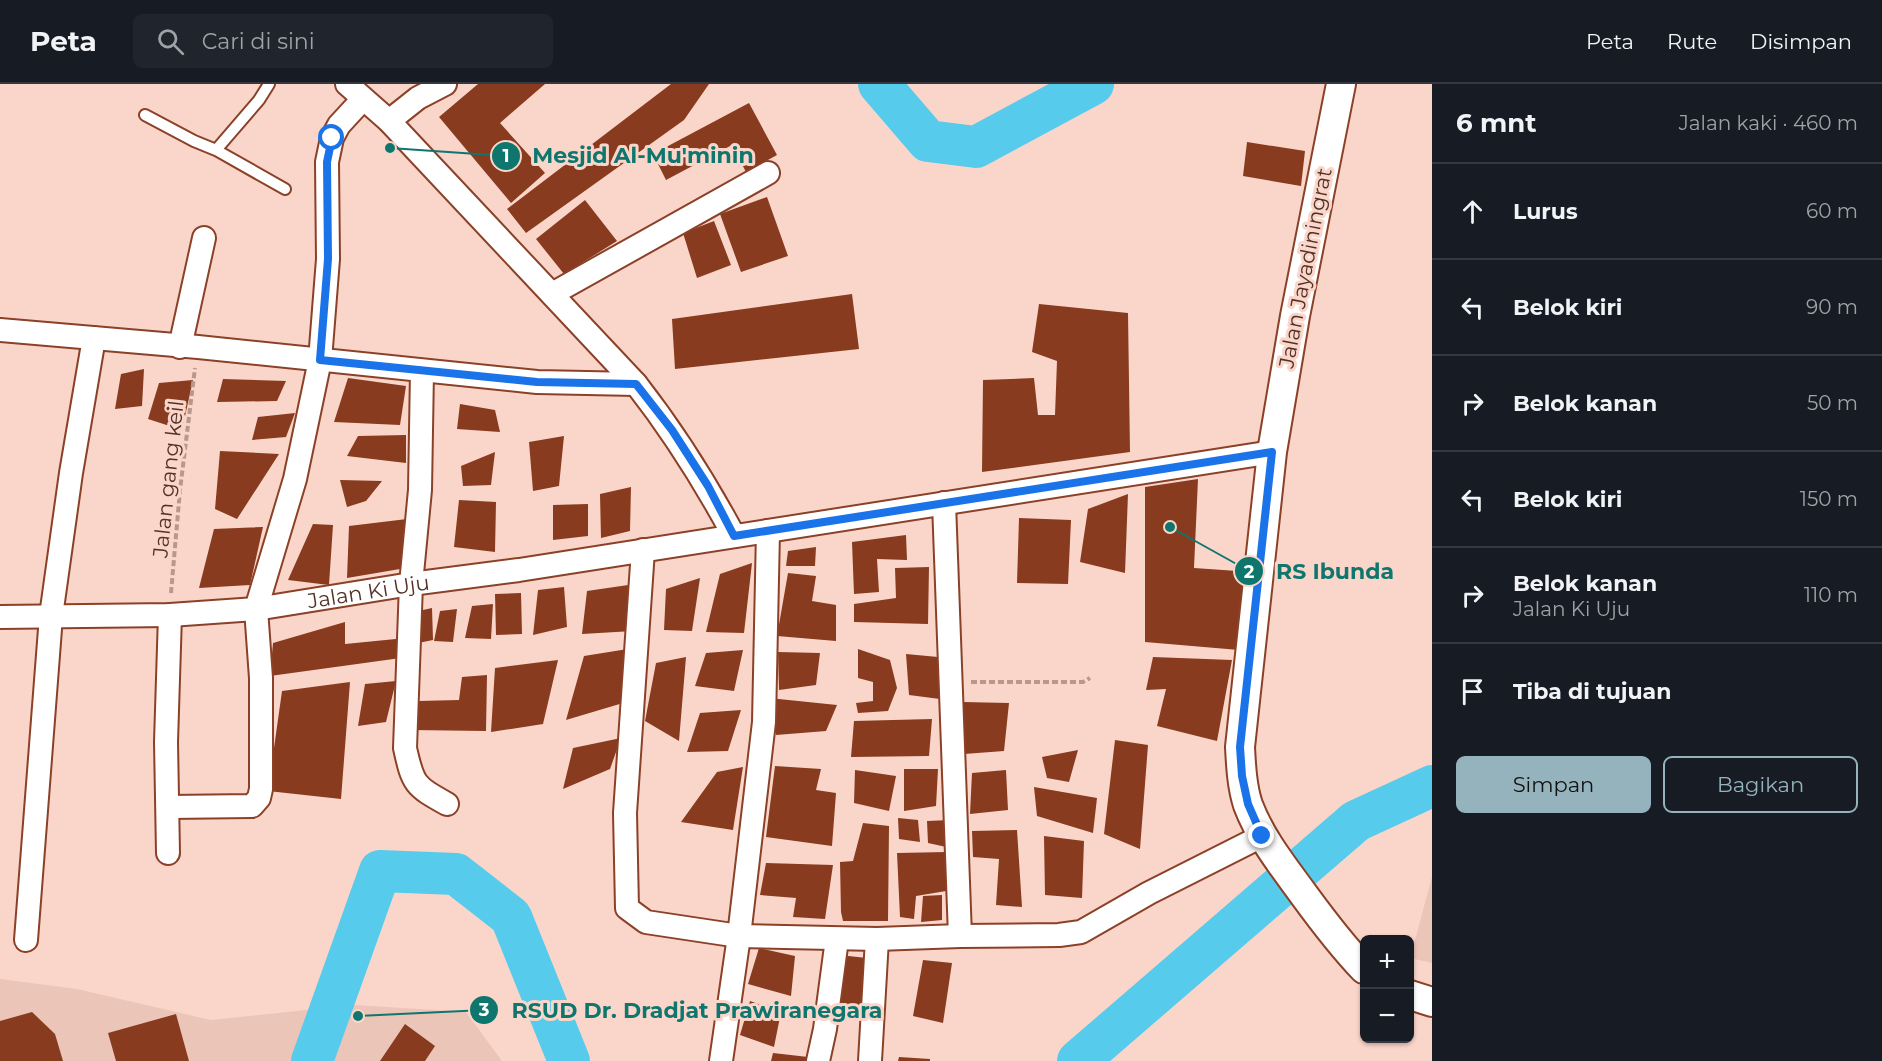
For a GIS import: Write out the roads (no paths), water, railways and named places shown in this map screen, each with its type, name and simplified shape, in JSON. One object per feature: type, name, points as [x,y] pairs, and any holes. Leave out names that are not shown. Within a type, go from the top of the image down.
[{"type":"street","points":[[389,121],[418,98],[445,84]]},
{"type":"street","name":"Jalan Jayadiningrat","points":[[1272,452],[1297,304],[1341,84]]},
{"type":"street","points":[[168,807],[252,806],[259,798],[261,789],[261,678],[256,609],[295,479],[320,360],[328,259],[327,162],[332,138],[356,91],[389,121],[636,384],[672,430],[708,486],[734,536]]},
{"type":"street","points":[[552,294],[768,173]]},
{"type":"street","points":[[189,347],[204,238]]},
{"type":"street","points":[[0,330],[537,382],[636,384]]},
{"type":"street","points":[[26,940],[51,616],[71,473],[94,338]]},
{"type":"street","points":[[422,371],[420,490],[411,584],[405,748],[408,764],[418,788],[447,804]]},
{"type":"street","points":[[1272,452],[1240,747],[1242,776],[1248,804],[1268,845],[1345,949],[1360,964]]},
{"type":"street","name":"Jalan Ki Uju","points":[[0,617],[170,615],[256,609],[1272,452]]},
{"type":"street","points":[[944,503],[960,936]]},
{"type":"street","points":[[721,1061],[739,936],[764,722],[768,531]]},
{"type":"street","points":[[643,550],[625,813],[627,908],[646,922],[739,936],[877,939],[1059,935],[1081,932],[1158,888],[1268,845]]},
{"type":"street","points":[[168,853],[166,742],[170,615]]},
{"type":"street","points":[[818,1061],[825,1029],[837,939]]},
{"type":"street","points":[[870,1061],[877,939]]},
{"type":"street","points":[[1414,996],[1432,1002]]},
{"type":"lane","points":[[216,150],[259,100],[269,84]]},
{"type":"lane","points":[[145,115],[216,150],[285,189]]},
{"type":"waterway","points":[[879,84],[928,141],[976,147],[1093,84]]},
{"type":"waterway","points":[[1078,1061],[1356,821],[1432,786]]},
{"type":"waterway","points":[[312,1061],[380,871],[456,874],[511,917],[569,1061]]},
{"type":"place","name":"Mesjid Al-Mu'minin","points":[[390,148]]},
{"type":"place","name":"RS Ibunda","points":[[1170,527]]},
{"type":"place","name":"RSUD Dr. Dradjat Prawiranegara","points":[[358,1016]]}]
